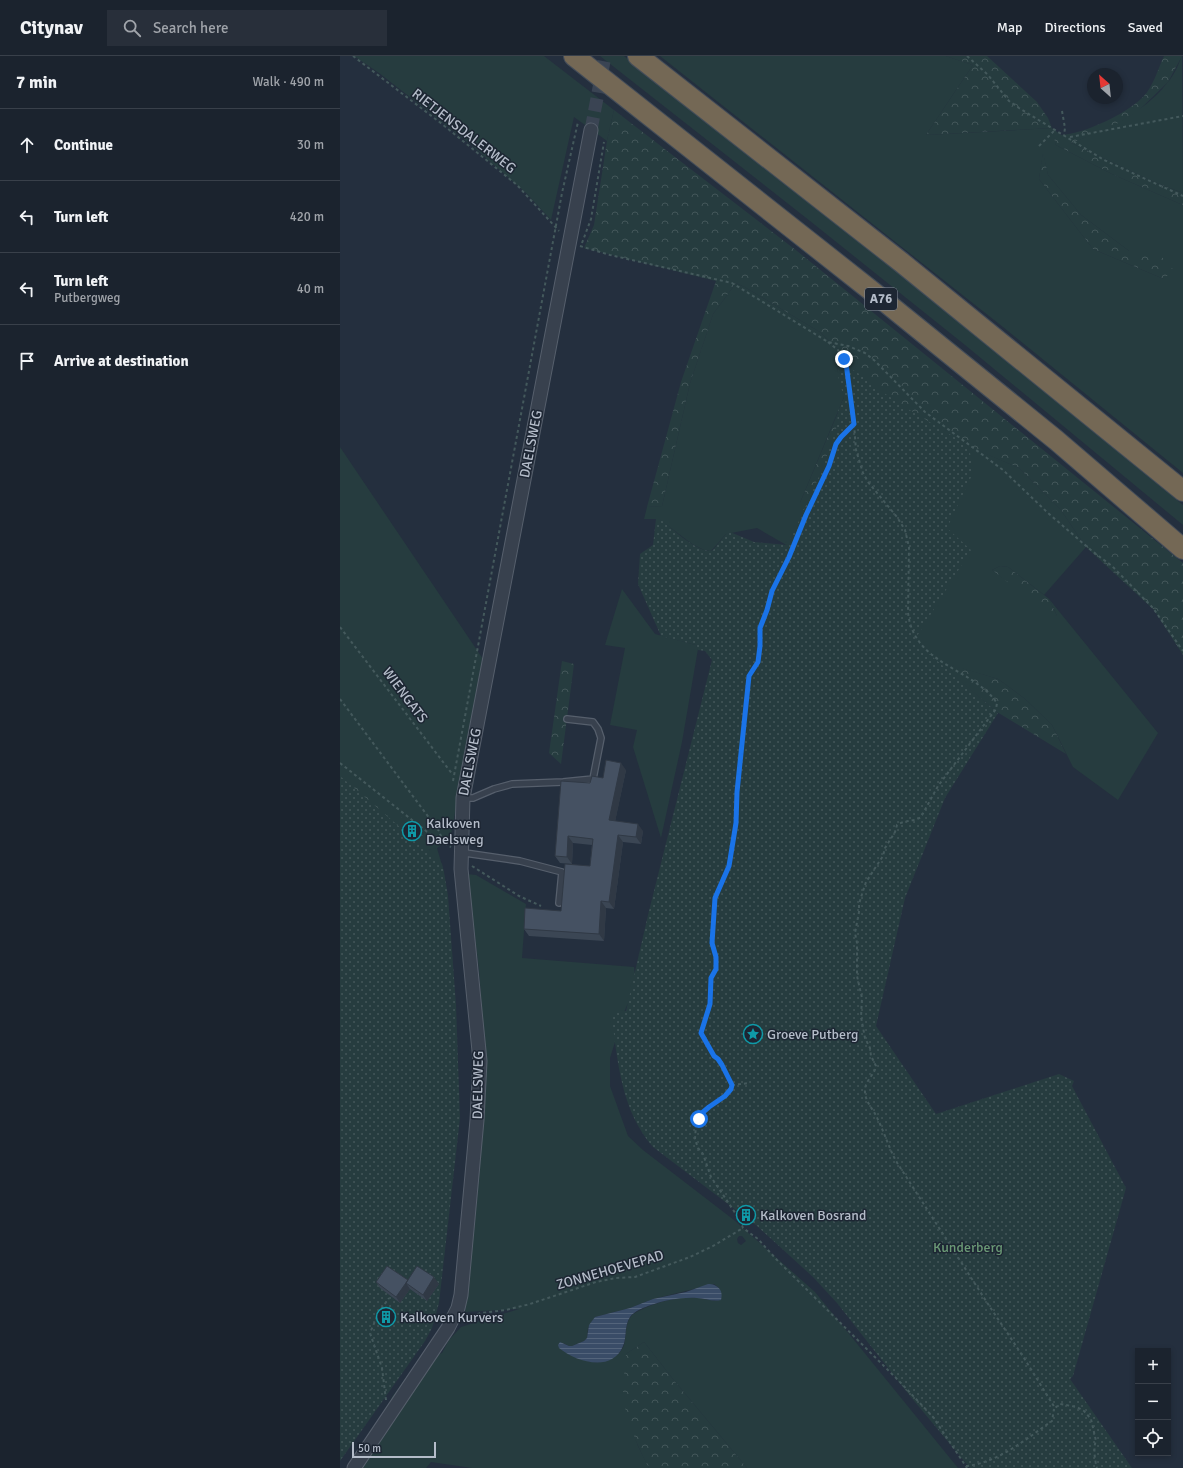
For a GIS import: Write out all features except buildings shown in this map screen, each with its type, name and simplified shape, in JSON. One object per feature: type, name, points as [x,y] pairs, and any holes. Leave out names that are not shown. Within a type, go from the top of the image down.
[{"type":"highway","name":"A76","points":[[574,56],[878,296],[1056,440],[1183,549]]},
{"type":"highway","points":[[638,56],[908,267],[1183,491]]},
{"type":"street","name":"DAELSWEG","points":[[354,1468],[448,1328],[458,1308],[461,1296],[478,1114],[480,1061],[462,882],[456,851],[463,798],[591,130]]},
{"type":"lane","points":[[463,798],[473,798],[494,789],[512,784],[593,779],[601,742],[600,733],[593,722],[567,719]]},
{"type":"lane","points":[[456,851],[520,861],[562,872],[559,903]]},
{"type":"path","name":"RIETJENSDALERWEG","points":[[354,56],[507,177],[527,196],[556,228]]},
{"type":"path","points":[[966,56],[988,75],[1009,101],[1104,160],[1183,196]]},
{"type":"path","points":[[1062,111],[1065,128],[1064,135]]},
{"type":"path","points":[[1069,138],[1183,116]]},
{"type":"path","points":[[556,228],[578,122]]},
{"type":"path","points":[[1040,146],[1056,129]]},
{"type":"path","points":[[604,142],[590,218],[581,246],[610,255],[732,283],[828,342],[838,350],[846,363],[856,450],[863,473],[868,482],[897,517],[905,530],[909,547],[909,621],[914,636],[937,657],[978,686],[997,703],[996,709],[935,790],[921,817],[899,823],[897,825],[893,836],[885,848],[883,856],[866,882],[860,898],[859,912],[854,933],[857,950],[857,976],[861,994],[861,1017],[864,1034],[876,1069],[869,1078],[865,1090],[871,1109],[877,1117],[894,1157],[1055,1408]]},
{"type":"path","name":"WIENGATS","points":[[340,627],[453,775],[524,405],[556,228]]},
{"type":"path","points":[[828,342],[848,346],[864,353],[875,361],[925,412],[1003,470],[1033,497],[1048,513],[1129,582],[1153,608],[1183,651]]},
{"type":"path","points":[[854,424],[836,444],[829,466],[806,515],[794,547],[772,591],[760,628],[758,662],[749,676],[737,792],[736,823],[729,866],[715,898],[712,943],[716,957],[716,969],[711,978],[710,1004],[701,1033],[714,1056],[722,1065],[732,1085],[731,1089],[722,1099],[702,1113],[696,1125],[695,1139],[706,1160],[712,1177],[733,1212],[740,1220],[743,1228],[758,1239],[933,1417],[967,1467],[992,1460],[1052,1422],[1055,1408],[1060,1404],[1077,1407],[1084,1411],[1091,1419],[1096,1441],[1094,1444],[1096,1453],[1094,1460],[1097,1468]]},
{"type":"path","points":[[340,699],[439,831],[444,844]]},
{"type":"path","points":[[340,764],[426,831],[456,851],[472,866],[519,896],[541,906]]},
{"type":"path","points":[[732,1085],[750,1083]]},
{"type":"path","name":"ZONNEHOEVEPAD","points":[[475,1315],[530,1304],[596,1282],[616,1278],[635,1277],[690,1257],[713,1246],[743,1228]]},
{"type":"path","points":[[386,1395],[382,1368],[370,1332],[379,1312],[389,1298]]},
{"type":"green space","points":[[354,56],[544,56],[614,110],[607,141],[574,117],[551,220],[526,193],[470,144],[379,73]]},
{"type":"green space","points":[[600,56],[624,56],[706,119],[921,290],[1183,505],[1183,525],[965,345]]},
{"type":"green space","points":[[660,56],[946,56],[973,65],[926,135],[1052,128],[1056,145],[1112,174],[1183,205],[1183,473],[1003,327]],"holes":[[[1043,154],[1048,175],[1081,215],[1129,251],[1146,251],[1164,279],[1093,249],[1039,179]]]},
{"type":"green space","points":[[946,56],[987,56],[1037,102],[1048,118],[1052,128],[1061,135],[1070,134],[1093,127],[1126,110],[1147,93],[1164,56],[1182,56],[1168,82],[1137,112],[1106,130],[1071,143],[1154,182],[1183,193],[1183,205],[1112,174],[1056,145],[1051,128],[926,135],[973,65]]},
{"type":"green space","points":[[1182,56],[1183,193],[1154,182],[1071,143],[1111,126],[1136,112],[1157,94],[1169,80],[1176,70]]},
{"type":"green space","points":[[614,110],[797,251],[1183,563],[1183,655],[1154,610],[1086,547],[1061,510],[1019,468],[970,447],[810,517],[800,503],[844,398],[837,367],[838,349],[820,332],[736,283],[713,314],[690,383],[662,506],[647,507],[681,382],[716,281],[584,248],[594,225],[607,141]]},
{"type":"green space","points":[[1043,152],[1048,175],[1081,215],[1129,251],[1146,251],[1157,254],[1170,263],[1173,270],[1164,279],[1093,249],[1039,179]]},
{"type":"green space","points":[[736,283],[820,332],[838,349],[837,367],[844,397],[800,503],[969,446],[1019,468],[1061,510],[1086,547],[1044,595],[1008,567],[1000,566],[992,570],[1057,616],[1049,599],[1158,733],[1118,800],[1073,767],[1052,725],[1025,699],[998,679],[936,661],[795,550],[757,528],[726,534],[713,549],[710,551],[704,550],[692,544],[659,519],[644,519],[647,507],[662,506],[690,383],[713,314]]},
{"type":"green space","name":"Kunderberg","points":[[844,367],[853,370],[869,380],[881,391],[908,409],[969,446],[973,473],[947,528],[971,550],[914,641],[998,713],[945,798],[905,898],[876,1026],[936,1114],[1059,1074],[1074,1081],[1072,1086],[1126,1188],[1073,1376],[1070,1379],[1132,1468],[970,1468],[910,1396],[837,1303],[813,1277],[757,1226],[653,1147],[642,1132],[634,1117],[622,1083],[611,1013],[626,1011],[648,915],[712,660],[705,651],[698,650],[696,645],[661,636],[638,584],[640,554],[653,545],[656,519],[660,519],[694,545],[708,551],[713,550],[726,534],[730,532],[754,542],[788,545],[822,470],[837,426],[838,411],[844,398],[837,372]]},
{"type":"green space","points":[[340,447],[483,659],[450,840],[437,848],[444,872],[340,1143],[340,868],[436,848],[340,794]]},
{"type":"green space","points":[[1000,566],[1008,567],[1049,599],[1057,616],[1049,614],[992,570]]},
{"type":"green space","points":[[622,589],[655,634],[696,645],[698,649],[682,742],[661,838],[633,747],[637,730],[610,725],[625,648],[605,645]]},
{"type":"green space","points":[[935,660],[998,679],[1025,699],[1052,725],[1066,754],[997,712]]},
{"type":"green space","points":[[562,661],[574,664],[561,764],[549,753]]},
{"type":"green space","points":[[340,776],[442,864],[448,896],[456,1005],[460,1118],[439,1303],[432,1328],[425,1341],[340,1461]]},
{"type":"green space","points":[[361,783],[437,848],[340,868],[340,794]]},
{"type":"green space","points":[[467,874],[476,875],[526,904],[522,958],[634,967],[636,985],[625,1010],[610,1058],[610,1086],[628,1136],[643,1150],[734,1220],[815,1292],[958,1468],[747,1468],[644,1342],[626,1354],[629,1420],[638,1446],[649,1468],[472,1468],[431,1462],[426,1468],[359,1468],[377,1439],[392,1397],[418,1361],[442,1353],[449,1340],[461,1327],[519,1309],[465,1312],[477,1199],[486,1068],[479,970]],"holes":[[[739,1236],[742,1236],[746,1241],[741,1245],[738,1243],[737,1239]],[[714,1284],[719,1288],[720,1300],[712,1301],[691,1297],[673,1299],[646,1307],[632,1315],[628,1322],[622,1349],[616,1356],[606,1361],[587,1361],[562,1350],[563,1343],[572,1346],[584,1341],[587,1338],[588,1328],[595,1317],[630,1308],[653,1299]]]},
{"type":"green space","points":[[644,1342],[747,1468],[649,1468],[636,1442],[629,1423],[623,1395],[626,1354]]},
{"type":"water","points":[[708,1284],[719,1288],[722,1293],[721,1300],[715,1301],[700,1298],[674,1299],[649,1306],[634,1313],[628,1320],[623,1346],[618,1354],[611,1360],[602,1362],[584,1361],[566,1353],[559,1348],[558,1345],[560,1342],[572,1346],[584,1341],[587,1338],[589,1325],[595,1317],[630,1308],[653,1299],[686,1292]]},
{"type":"tunnel","points":[[591,130],[605,56]]},
{"type":"place","name":"Kalkoven Daelsweg","points":[[412,831]]},
{"type":"place","name":"Groeve Putberg","points":[[753,1034]]},
{"type":"place","name":"Kalkoven Bosrand","points":[[746,1215]]},
{"type":"place","name":"Kalkoven Kurvers","points":[[386,1317]]},
{"type":"route","points":[[699,1119],[702,1113],[725,1096],[731,1089],[732,1085],[722,1065],[714,1056],[701,1033],[710,1004],[711,978],[717,964],[712,947],[715,898],[729,866],[730,852],[736,823],[737,792],[749,676],[758,662],[760,646],[759,633],[762,619],[767,610],[772,591],[794,547],[806,515],[829,466],[836,444],[854,424],[846,363],[844,359]]}]
